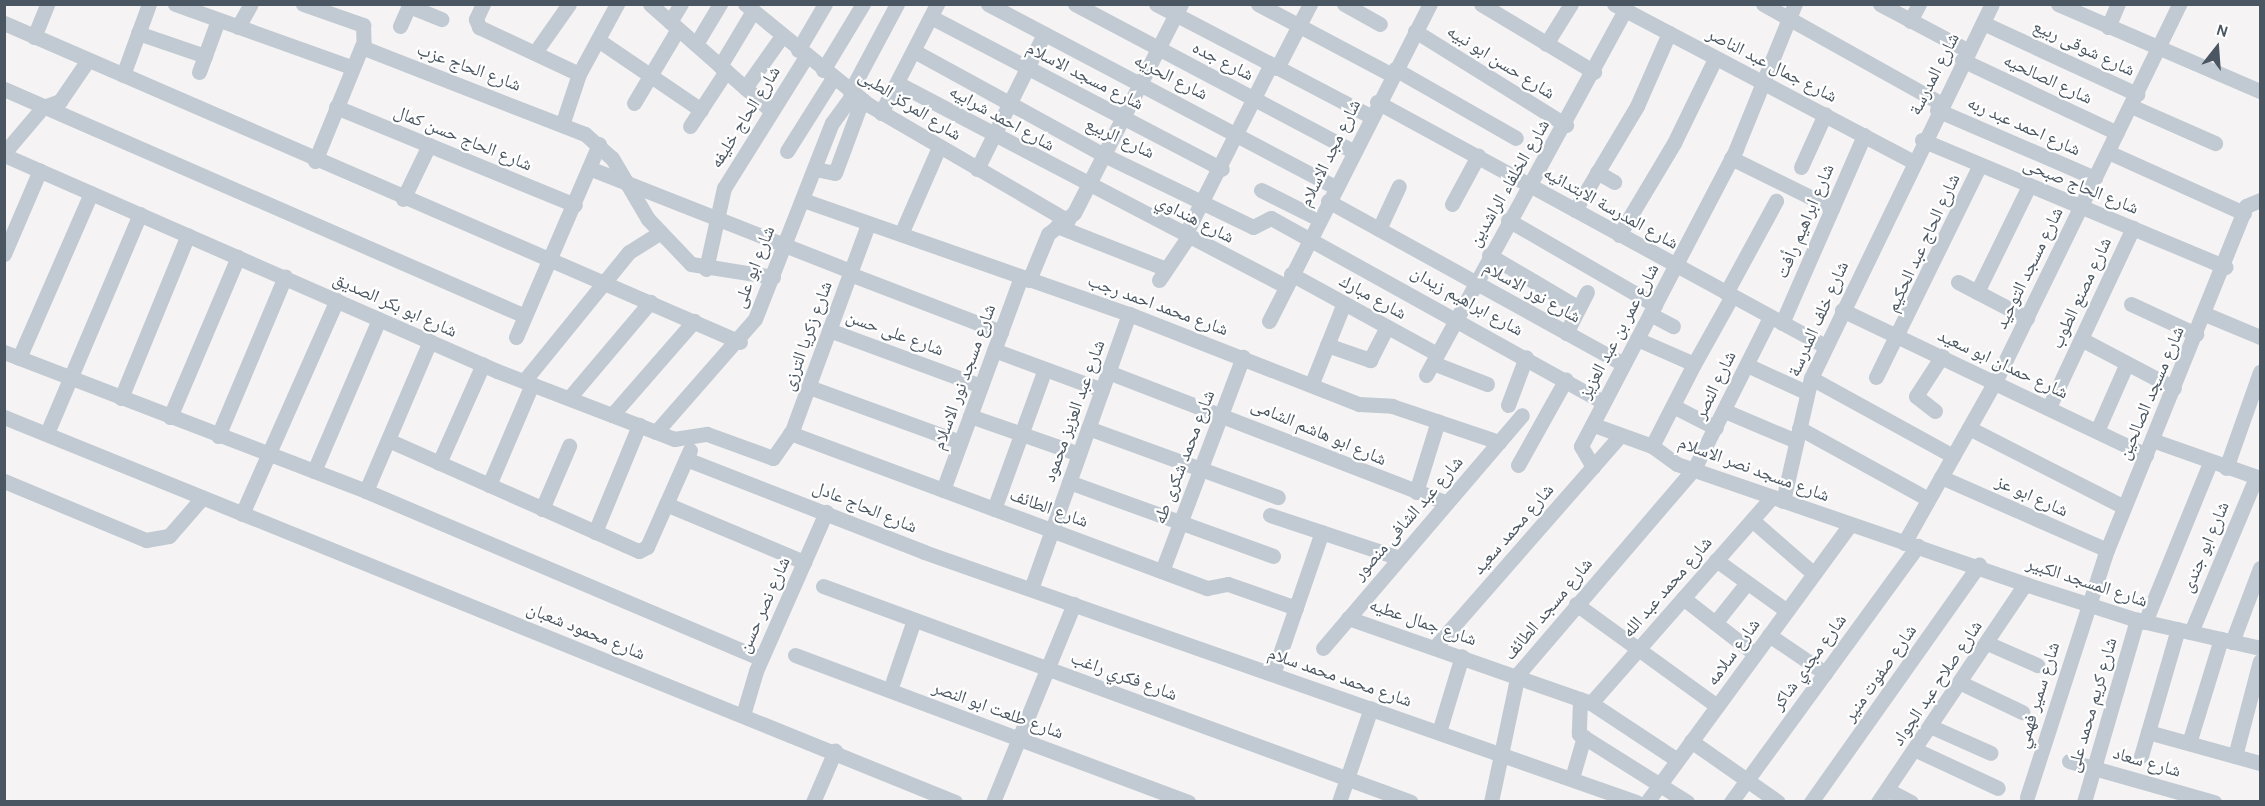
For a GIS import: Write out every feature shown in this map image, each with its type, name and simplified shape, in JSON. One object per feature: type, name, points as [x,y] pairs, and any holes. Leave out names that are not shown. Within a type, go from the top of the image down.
[{"type":"street","points":[[34,37],[47,4]]},
{"type":"street","points":[[123,75],[149,4]]},
{"type":"street","points":[[175,4],[351,67]]},
{"type":"street","points":[[238,27],[251,4]]},
{"type":"street","points":[[303,4],[366,27],[362,46],[351,67],[315,161]]},
{"type":"street","points":[[348,19],[355,4]]},
{"type":"street","points":[[483,4],[479,27],[536,51],[579,74]]},
{"type":"street","points":[[536,51],[569,4]]},
{"type":"street","points":[[563,122],[579,74],[601,42],[616,4]]},
{"type":"street","points":[[650,4],[769,110]]},
{"type":"street","points":[[634,103],[652,77],[681,4]]},
{"type":"street","points":[[696,44],[720,4]]},
{"type":"street","name":"شارع الحاج خليفه","points":[[706,269],[724,188],[802,53],[825,4]]},
{"type":"street","points":[[787,152],[863,4]]},
{"type":"street","name":"شارع الحريه","points":[[988,4],[1238,134],[1332,194]]},
{"type":"street","name":"شارع جده","points":[[1075,4],[1353,151]]},
{"type":"street","points":[[1156,4],[1178,10],[1274,66],[1370,116]]},
{"type":"street","points":[[1258,4],[1393,72],[1516,138]]},
{"type":"street","points":[[1186,236],[1222,169],[1255,99],[1310,4]]},
{"type":"street","points":[[1344,4],[1380,24]]},
{"type":"street","points":[[1481,4],[1594,72]]},
{"type":"street","points":[[1546,44],[1571,4]]},
{"type":"street","name":"شارع احمد عبد ربه","points":[[1763,4],[1938,106],[2095,178]]},
{"type":"street","name":"شارع عمر بن عبد العزيز","points":[[1593,467],[1581,451],[1603,402],[1731,159],[1795,4]]},
{"type":"street","name":"شارع الصالحيه","points":[[1880,4],[1964,55],[2117,133]]},
{"type":"street","points":[[1910,21],[1919,4]]},
{"type":"street","name":"شارع المدرسة","points":[[1912,161],[1938,106],[1992,4]]},
{"type":"street","points":[[2058,4],[2260,91]]},
{"type":"street","points":[[2108,27],[2118,4]]},
{"type":"street","name":"شارع مسجد التوحيد","points":[[1911,544],[1928,500],[1996,380],[2179,4]]},
{"type":"street","points":[[400,27],[410,5],[441,19]]},
{"type":"street","name":"شارع ابو على","points":[[656,432],[740,342],[773,277],[782,244],[803,200],[832,123],[855,95],[896,5]]},
{"type":"street","name":"شارع مجد الاسلام","points":[[1269,321],[1377,102],[1428,5]]},
{"type":"street","name":"شارع جمال عبد الناصر","points":[[1619,7],[1715,58],[1763,80],[1912,161]]},
{"type":"street","name":"شارع الخلفاء الراشدين","points":[[1432,364],[1508,220],[1566,125],[1594,72],[1619,7]]},
{"type":"street","points":[[690,126],[723,69],[749,8]]},
{"type":"street","name":"شارع المركز الطبى","points":[[749,8],[828,74],[881,113],[977,169],[1062,223],[1163,275],[1186,236]]},
{"type":"street","name":"شارع مسجد نور الاسلام","points":[[943,490],[994,350],[1025,278],[1088,186],[1178,10]]},
{"type":"street","points":[[881,113],[934,11]]},
{"type":"street","name":"شارع مسجد الاسلام","points":[[934,11],[1027,68],[1222,169]]},
{"type":"street","points":[[199,72],[218,20]]},
{"type":"street","points":[[4,23],[315,161],[605,282],[740,342]]},
{"type":"street","name":"شارع شوقى ربيع","points":[[1983,23],[2215,143]]},
{"type":"street","name":"شارع حسن ابو نبيه","points":[[1415,31],[1566,125]]},
{"type":"street","points":[[138,33],[205,56]]},
{"type":"street","points":[[1575,210],[1637,106],[1670,33]]},
{"type":"street","points":[[977,169],[1044,34]]},
{"type":"street","points":[[745,88],[782,36]]},
{"type":"street","points":[[601,42],[701,110]]},
{"type":"street","name":"شارع الحاج عزب","points":[[362,46],[563,122],[599,144],[659,233],[678,256],[706,269],[773,277]]},
{"type":"street","name":"شارع الربيع","points":[[914,51],[1104,155],[1204,201],[1253,227],[1271,219],[1310,238]]},
{"type":"street","points":[[1619,235],[1674,143],[1715,58]]},
{"type":"street","points":[[4,154],[43,106],[60,101],[88,60]]},
{"type":"street","name":"شارع احمد شرابيه","points":[[897,83],[1088,186]]},
{"type":"street","points":[[4,89],[525,316]]},
{"type":"street","name":"شارع المدرسة الابتدائيه","points":[[1377,102],[1675,266],[1826,346]]},
{"type":"street","name":"شارع الحاج حسن كمال","points":[[336,107],[575,205]]},
{"type":"street","points":[[1800,167],[1825,114]]},
{"type":"street","name":"شارع ابراهيم رأفت","points":[[1776,320],[1832,208],[1864,135]]},
{"type":"street","name":"شارع الحاج صبحى","points":[[1923,140],[2080,208],[2225,267]]},
{"type":"street","points":[[516,337],[575,205],[599,144]]},
{"type":"street","points":[[403,199],[429,145]]},
{"type":"street","points":[[901,234],[939,147]]},
{"type":"street","points":[[2108,152],[2244,213]]},
{"type":"street","name":"شارع ابو بكر الصديق","points":[[4,154],[528,383],[683,441],[696,435],[777,458]]},
{"type":"street","points":[[1452,204],[1478,156]]},
{"type":"street","points":[[1731,159],[1832,208]]},
{"type":"street","name":"شارع خلف المدرسة","points":[[1778,499],[1797,434],[1808,385],[1912,161]]},
{"type":"street","name":"شارع الحاج عبد الحكيم","points":[[1876,377],[1900,337],[1980,165]]},
{"type":"street","points":[[589,168],[1001,332]]},
{"type":"street","points":[[4,254],[40,170]]},
{"type":"street","points":[[1597,172],[1614,182]]},
{"type":"street","name":"شارع هنداوي","points":[[1088,186],[1186,236],[1288,280]]},
{"type":"street","points":[[1379,229],[1399,186]]},
{"type":"street","points":[[1977,292],[2029,186]]},
{"type":"street","points":[[1261,190],[1319,219]]},
{"type":"street","points":[[91,193],[11,355],[366,491],[761,659]]},
{"type":"street","name":"شارع نور الاسلام","points":[[1332,194],[1379,229],[1623,364]]},
{"type":"street","name":"شارع محمد احمد رجب","points":[[803,200],[1129,314],[1312,383],[1359,404],[1392,406],[1499,442]]},
{"type":"street","name":"شارع مسجد الصالحين","points":[[2086,604],[2124,507],[2225,267],[2244,213],[2257,200]]},
{"type":"street","points":[[1652,446],[1776,201]]},
{"type":"street","points":[[47,433],[67,378],[140,214]]},
{"type":"street","points":[[1508,220],[1652,309],[1673,326]]},
{"type":"street","name":"شارع زكريا الترزى","points":[[777,458],[809,387],[868,224]]},
{"type":"street","name":"شارع مصنع الطوب","points":[[2049,407],[2133,228]]},
{"type":"street","points":[[489,485],[528,383],[637,244],[659,233]]},
{"type":"street","points":[[121,398],[188,235]]},
{"type":"street","name":"شارع ابراهيم زيدان","points":[[1310,238],[1456,316],[1603,402]]},
{"type":"street","points":[[1489,255],[1579,308]]},
{"type":"street","points":[[170,417],[238,257]]},
{"type":"street","points":[[218,436],[285,277]]},
{"type":"street","name":"شارع مبارك","points":[[1288,280],[1344,303],[1388,327],[1432,364],[1487,384]]},
{"type":"street","points":[[1958,282],[2027,318]]},
{"type":"street","points":[[1566,333],[1587,292]]},
{"type":"street","points":[[242,514],[266,454],[337,300]]},
{"type":"street","points":[[569,398],[650,302]]},
{"type":"street","points":[[1312,383],[1344,303]]},
{"type":"street","points":[[2131,304],[2196,334]]},
{"type":"street","name":"شارع حمدان ابو سعيد","points":[[1842,310],[1996,380],[2146,455]]},
{"type":"street","name":"شارع عبد العزيز محمود","points":[[1031,589],[1129,314]]},
{"type":"street","points":[[2205,314],[2260,337]]},
{"type":"street","points":[[314,471],[379,319]]},
{"type":"street","name":"شارع النصر","points":[[1694,470],[1747,365],[1776,320]]},
{"type":"street","points":[[612,415],[694,321]]},
{"type":"street","points":[[1327,345],[1370,360],[1388,327]]},
{"type":"street","name":"شارع على حسن","points":[[830,330],[981,386]]},
{"type":"street","points":[[1637,339],[1694,364]]},
{"type":"street","points":[[2081,339],[2174,388]]},
{"type":"street","points":[[366,491],[430,341]]},
{"type":"street","points":[[994,350],[1102,390]]},
{"type":"street","points":[[1935,411],[1916,396],[1942,356]]},
{"type":"street","name":"شارع محمد شكرى طه","points":[[1162,571],[1243,357]]},
{"type":"street","points":[[1508,405],[1526,357]]},
{"type":"street","points":[[2097,431],[2127,363]]},
{"type":"street","points":[[439,463],[483,364]]},
{"type":"street","points":[[1747,365],[1808,385],[1953,456]]},
{"type":"street","points":[[994,509],[1045,369]]},
{"type":"street","name":"شارع ابو هاشم الشامى","points":[[1108,372],[1222,413],[1447,503]]},
{"type":"street","points":[[2226,468],[2260,372]]},
{"type":"street","points":[[1518,465],[1566,379]]},
{"type":"street","points":[[809,387],[960,442]]},
{"type":"street","points":[[1673,406],[1716,428]]},
{"type":"street","points":[[1725,411],[1797,434],[1928,500]]},
{"type":"street","name":"شارع عبد الشافى منصور","points":[[1323,648],[1522,415]]},
{"type":"street","points":[[970,416],[1079,454]]},
{"type":"street","name":"شارع محمود شعبان","points":[[4,417],[955,801]]},
{"type":"street","points":[[1416,492],[1438,421]]},
{"type":"street","points":[[595,532],[639,425]]},
{"type":"street","name":"شارع مسجد نصر الاسلام","points":[[1594,425],[1652,446],[1694,470],[1911,544]]},
{"type":"street","points":[[1088,428],[1278,497]]},
{"type":"street","points":[[1969,428],[2124,507]]},
{"type":"street","name":"شارع الطائف","points":[[790,433],[1207,588],[1228,584],[1296,608]]},
{"type":"street","points":[[388,440],[595,532],[644,550],[696,435]]},
{"type":"street","name":"شارع محمد سعيد","points":[[1435,647],[1620,436]]},
{"type":"street","points":[[2152,440],[2210,463],[2258,477]]},
{"type":"street","points":[[542,509],[569,446]]},
{"type":"street","name":"شارع الحاج عادل","points":[[686,459],[1031,589]]},
{"type":"street","name":"شارع كريم محمد على","points":[[2084,801],[2141,621],[2210,463]]},
{"type":"street","name":"شارع مسجد الطائف","points":[[1491,801],[1505,755],[1518,674],[1576,604],[1694,470]]},
{"type":"street","name":"شارع ابو عز","points":[[1941,477],[2107,550]]},
{"type":"street","name":"شارع ابو جندى","points":[[2141,756],[2185,631],[2258,477]]},
{"type":"street","points":[[4,481],[146,540],[169,536],[202,498]]},
{"type":"street","points":[[1069,482],[1273,556]]},
{"type":"street","name":"شارع محمد عبد الله","points":[[1585,701],[1638,650],[1752,520],[1778,499]]},
{"type":"street","points":[[666,504],[804,562]]},
{"type":"street","name":"شارع نصر حسن","points":[[743,715],[761,659],[826,512]]},
{"type":"street","points":[[1270,515],[1399,558]]},
{"type":"street","points":[[1752,520],[1814,574]]},
{"type":"street","name":"شارع سلامه","points":[[1647,801],[1850,525]]},
{"type":"street","points":[[1273,674],[1322,532]]},
{"type":"street","name":"شارع المسجد الكبير","points":[[1911,544],[2141,621],[2260,648]]},
{"type":"street","name":"شارع مجدي شاكر","points":[[1731,801],[1825,673],[1911,544]]},
{"type":"street","points":[[1716,560],[1746,584],[1787,611]]},
{"type":"street","name":"شارع صفوت منير","points":[[1811,801],[1979,565]]},
{"type":"street","points":[[2189,743],[2227,640],[2260,568]]},
{"type":"street","points":[[1715,622],[1746,584]]},
{"type":"street","name":"شارع صلاح عبد الجواد","points":[[1883,796],[1932,727],[2025,584]]},
{"type":"street","name":"شارع فكري راغب","points":[[823,586],[1411,801]]},
{"type":"street","name":"شارع محمد محمد سلام","points":[[1031,589],[1636,801]]},
{"type":"street","points":[[1683,598],[1755,654]]},
{"type":"street","points":[[993,801],[1074,604]]},
{"type":"street","points":[[1576,604],[1717,706]]},
{"type":"street","name":"شارع سمير فهمي","points":[[2026,797],[2086,604]]},
{"type":"street","name":"شارع جمال عطيه","points":[[1348,618],[1518,674],[1585,701],[1677,760]]},
{"type":"street","points":[[890,690],[914,620]]},
{"type":"street","points":[[1769,635],[1825,673]]},
{"type":"street","points":[[1987,643],[2037,665]]},
{"type":"street","name":"شارع طلعت ابو النصر","points":[[795,655],[1188,801]]},
{"type":"street","points":[[1439,732],[1462,656]]},
{"type":"street","points":[[2235,756],[2260,661]]},
{"type":"street","points":[[1961,683],[2022,712]]},
{"type":"street","points":[[1585,701],[1576,728],[1584,737],[1687,801]]},
{"type":"street","points":[[1339,801],[1371,708]]},
{"type":"street","points":[[1932,727],[1991,753]]},
{"type":"street","points":[[2148,732],[2260,763]]},
{"type":"street","points":[[1572,778],[1584,737]]},
{"type":"street","points":[[1691,741],[1778,801]]},
{"type":"street","points":[[1916,750],[1998,788]]},
{"type":"street","points":[[813,801],[835,751]]},
{"type":"street","name":"شارع سعاد","points":[[2069,760],[2214,801]]},
{"type":"street","points":[[1883,796],[1911,801]]}]
